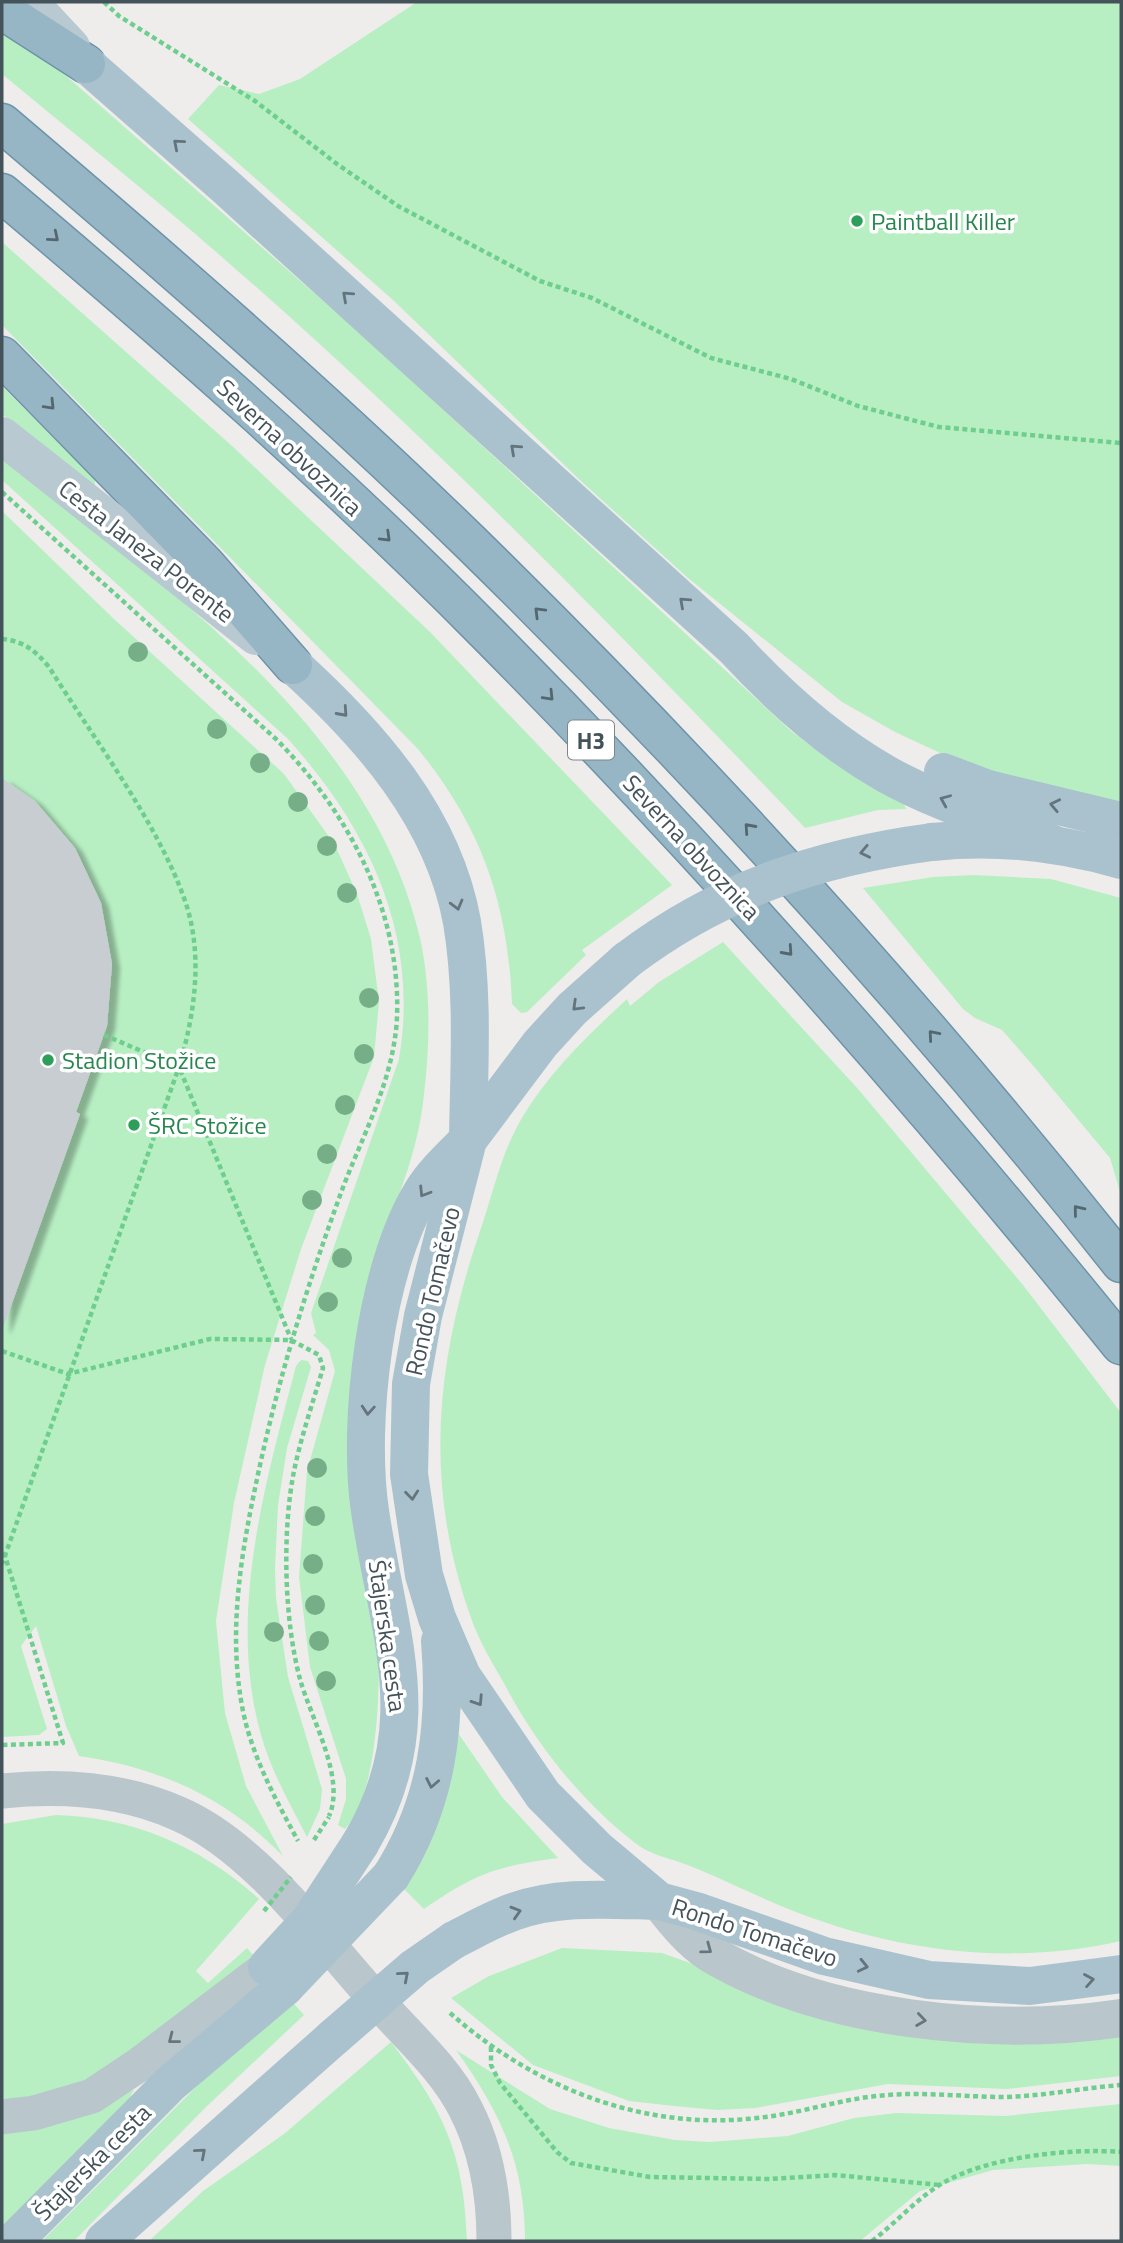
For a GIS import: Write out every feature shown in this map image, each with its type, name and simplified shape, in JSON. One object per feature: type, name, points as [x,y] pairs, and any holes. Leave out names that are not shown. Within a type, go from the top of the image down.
[{"type":"highway","points":[[2,10],[86,64]]},
{"type":"highway","name":"H3","points":[[2,123],[288,371],[468,540],[606,679],[738,817],[895,991],[1121,1263]]},
{"type":"highway","name":"Severna obvoznica","points":[[2,192],[227,387],[484,629],[824,991],[1001,1196],[1121,1345]]},
{"type":"highway","points":[[2,356],[205,564],[293,665]]},
{"type":"main road","points":[[29,2],[86,64],[257,215],[734,648],[777,695],[845,748],[887,775],[1054,844]]},
{"type":"main road","name":"Cesta Janeza Porente","points":[[2,436],[293,665]]},
{"type":"main road","points":[[734,648],[806,698],[926,765],[988,789],[1121,821]]},
{"type":"main road","points":[[293,665],[330,699],[384,759],[424,816],[449,872],[461,920],[468,966],[468,1140]]},
{"type":"main road","name":"Rondo Tomačevo","points":[[1121,860],[1054,844],[1008,838],[932,842],[847,856],[777,877],[709,907],[627,960],[572,1009],[540,1044],[468,1140],[423,1316],[411,1384],[409,1474],[424,1575],[462,1676],[543,1795],[597,1849],[659,1901],[696,1910],[824,1956],[929,1980],[1030,1986],[1121,1974]]},
{"type":"main road","name":"Štajerska cesta","points":[[276,1977],[360,1844],[386,1790],[400,1737],[396,1660],[369,1508],[366,1471],[366,1434],[376,1331],[398,1248],[422,1191],[468,1140]]},
{"type":"main road","name":"Štajerska cesta","points":[[14,2241],[276,1977],[391,1876],[421,1823],[436,1760],[442,1684],[438,1618]]},
{"type":"main road","points":[[104,2241],[415,1967],[454,1940],[515,1911],[541,1905],[595,1899],[659,1901]]},
{"type":"street","points":[[2,1791],[75,1790],[127,1796],[154,1804],[205,1827],[249,1862],[405,2032],[464,2106],[487,2166],[494,2241]]},
{"type":"street","points":[[659,1901],[684,1931],[710,1953],[752,1974],[823,1999],[903,2018],[986,2026],[1060,2025],[1121,2018]]},
{"type":"street","points":[[2,2117],[34,2113],[92,2096],[276,1977]]},
{"type":"street","points":[[124,2241],[149,2199]]},
{"type":"path","points":[[104,2],[119,16],[255,101],[337,164],[398,206],[540,281],[592,298],[711,358],[791,379],[858,406],[939,427],[1121,443]]},
{"type":"path","name":"Cesta Janeza Porente","points":[[2,492],[245,711],[312,778],[353,839],[384,917],[397,977],[397,1021],[385,1082],[338,1200],[291,1340],[250,1514],[237,1601],[235,1644],[240,1698],[248,1729],[270,1789],[298,1842]]},
{"type":"path","points":[[2,639],[20,641],[38,654],[151,829],[184,898],[191,926],[196,986],[189,1034],[179,1067],[2,1564]]},
{"type":"path","points":[[104,1035],[179,1067],[291,1340]]},
{"type":"path","points":[[2,1351],[68,1374],[210,1339],[291,1340],[319,1355],[323,1368],[294,1473],[288,1551],[289,1608],[299,1676],[334,1779],[334,1805],[309,1849]]},
{"type":"path","points":[[2,1745],[63,1743],[3,1555]]},
{"type":"path","points":[[257,1921],[296,1870]]},
{"type":"path","points":[[450,2013],[491,2048],[536,2075],[586,2097],[648,2114],[690,2119],[764,2117],[879,2096],[1006,2097],[1121,2085]]},
{"type":"path","points":[[491,2048],[491,2065],[500,2083],[557,2152],[572,2163],[650,2177],[743,2179],[835,2175],[940,2185]]},
{"type":"path","points":[[872,2241],[940,2185],[968,2169],[1000,2160],[1121,2152]]},
{"type":"green space","points":[[417,2],[1121,2],[1121,807],[992,777],[895,732],[842,702],[688,578],[582,482],[393,300],[188,119],[219,85],[259,94],[300,79]]},
{"type":"green space","points":[[2,27],[56,67],[362,335],[791,731],[824,756],[903,802],[906,809],[878,810],[805,828],[590,605],[368,389],[189,228],[2,74]]},
{"type":"green space","points":[[2,242],[231,445],[430,632],[672,885],[582,950],[586,955],[527,1012],[521,1013],[512,1004],[505,933],[487,868],[475,837],[440,778],[417,748],[2,325]]},
{"type":"green space","points":[[2,386],[95,480],[95,487],[90,486],[2,414]]},
{"type":"green space","points":[[2,457],[192,610],[253,666],[308,726],[356,791],[394,861],[420,938],[428,1016],[422,1112],[411,1160],[388,1231],[362,1344],[377,1579],[378,1699],[373,1753],[362,1798],[345,1829],[338,1825],[346,1799],[346,1779],[310,1667],[299,1577],[307,1471],[335,1371],[329,1350],[313,1335],[316,1333],[311,1313],[399,1059],[404,1013],[402,969],[394,927],[382,886],[364,847],[317,774],[288,739],[2,480]]},
{"type":"green space","name":"ŠRC Stožice","points":[[2,511],[114,619],[284,774],[335,845],[357,894],[371,939],[379,1002],[374,1057],[301,1249],[265,1365],[234,1503],[216,1621],[225,1713],[246,1786],[283,1856],[238,1817],[190,1788],[137,1768],[79,1756],[66,1726],[36,1626],[21,1646],[47,1729],[39,1735],[2,1737]]},
{"type":"green space","points":[[974,875],[1051,879],[1121,898],[1121,1195],[1110,1158],[1036,1069],[1002,1030],[975,1018],[963,1009],[863,888],[933,877]]},
{"type":"green space","points":[[723,942],[858,1089],[1023,1285],[1121,1413],[1121,1941],[1075,1949],[982,1953],[889,1940],[799,1913],[701,1870],[646,1850],[615,1827],[578,1790],[545,1750],[517,1707],[474,1626],[458,1576],[447,1526],[441,1477],[441,1428],[444,1379],[452,1331],[464,1281],[501,1165],[511,1139],[528,1109],[581,1043],[627,999],[630,1006],[659,982]]},
{"type":"green space","points":[[301,1360],[308,1361],[311,1367],[287,1448],[278,1505],[275,1568],[276,1598],[288,1677],[322,1789],[320,1809],[307,1837],[275,1774],[261,1735],[251,1689],[248,1643],[249,1596],[262,1503],[296,1366]]},
{"type":"green space","points":[[456,1730],[502,1797],[558,1858],[518,1864],[487,1873],[458,1887],[424,1909],[402,1887]]},
{"type":"green space","points":[[56,1815],[84,1817],[139,1829],[165,1838],[214,1864],[259,1899],[196,1971],[208,1983],[247,1948],[253,1955],[188,2014],[81,2085],[2,2104],[2,1824]]},
{"type":"green space","points":[[562,1948],[662,1953],[819,2009],[1121,2027],[1121,2076],[1007,2089],[888,2084],[755,2108],[717,2110],[629,2101],[533,2065],[451,1998],[489,1976]]},
{"type":"green space","points":[[287,1996],[304,2015],[206,2107],[74,2241],[42,2241]]},
{"type":"green space","points":[[391,2042],[425,2090],[448,2134],[461,2182],[467,2241],[149,2241],[203,2191],[284,2134]]},
{"type":"green space","points":[[456,2050],[550,2109],[609,2128],[675,2140],[710,2142],[788,2136],[854,2118],[896,2113],[1005,2116],[1121,2104],[1121,2166],[1087,2164],[993,2170],[920,2191],[860,2241],[525,2241],[520,2187],[507,2140],[485,2095]]},
{"type":"green space","points":[[134,2090],[127,2102],[2,2227],[2,2133]]},
{"type":"building","name":"Stadion Stožice","points":[[2,778],[35,801],[75,848],[101,903],[112,964],[107,1026],[76,1112],[80,1114],[2,1331]]},
{"type":"place","name":"Paintball Killer","points":[[857,221]]},
{"type":"place","name":"Stadion Stožice","points":[[48,1060]]},
{"type":"place","name":"ŠRC Stožice","points":[[134,1125]]}]
